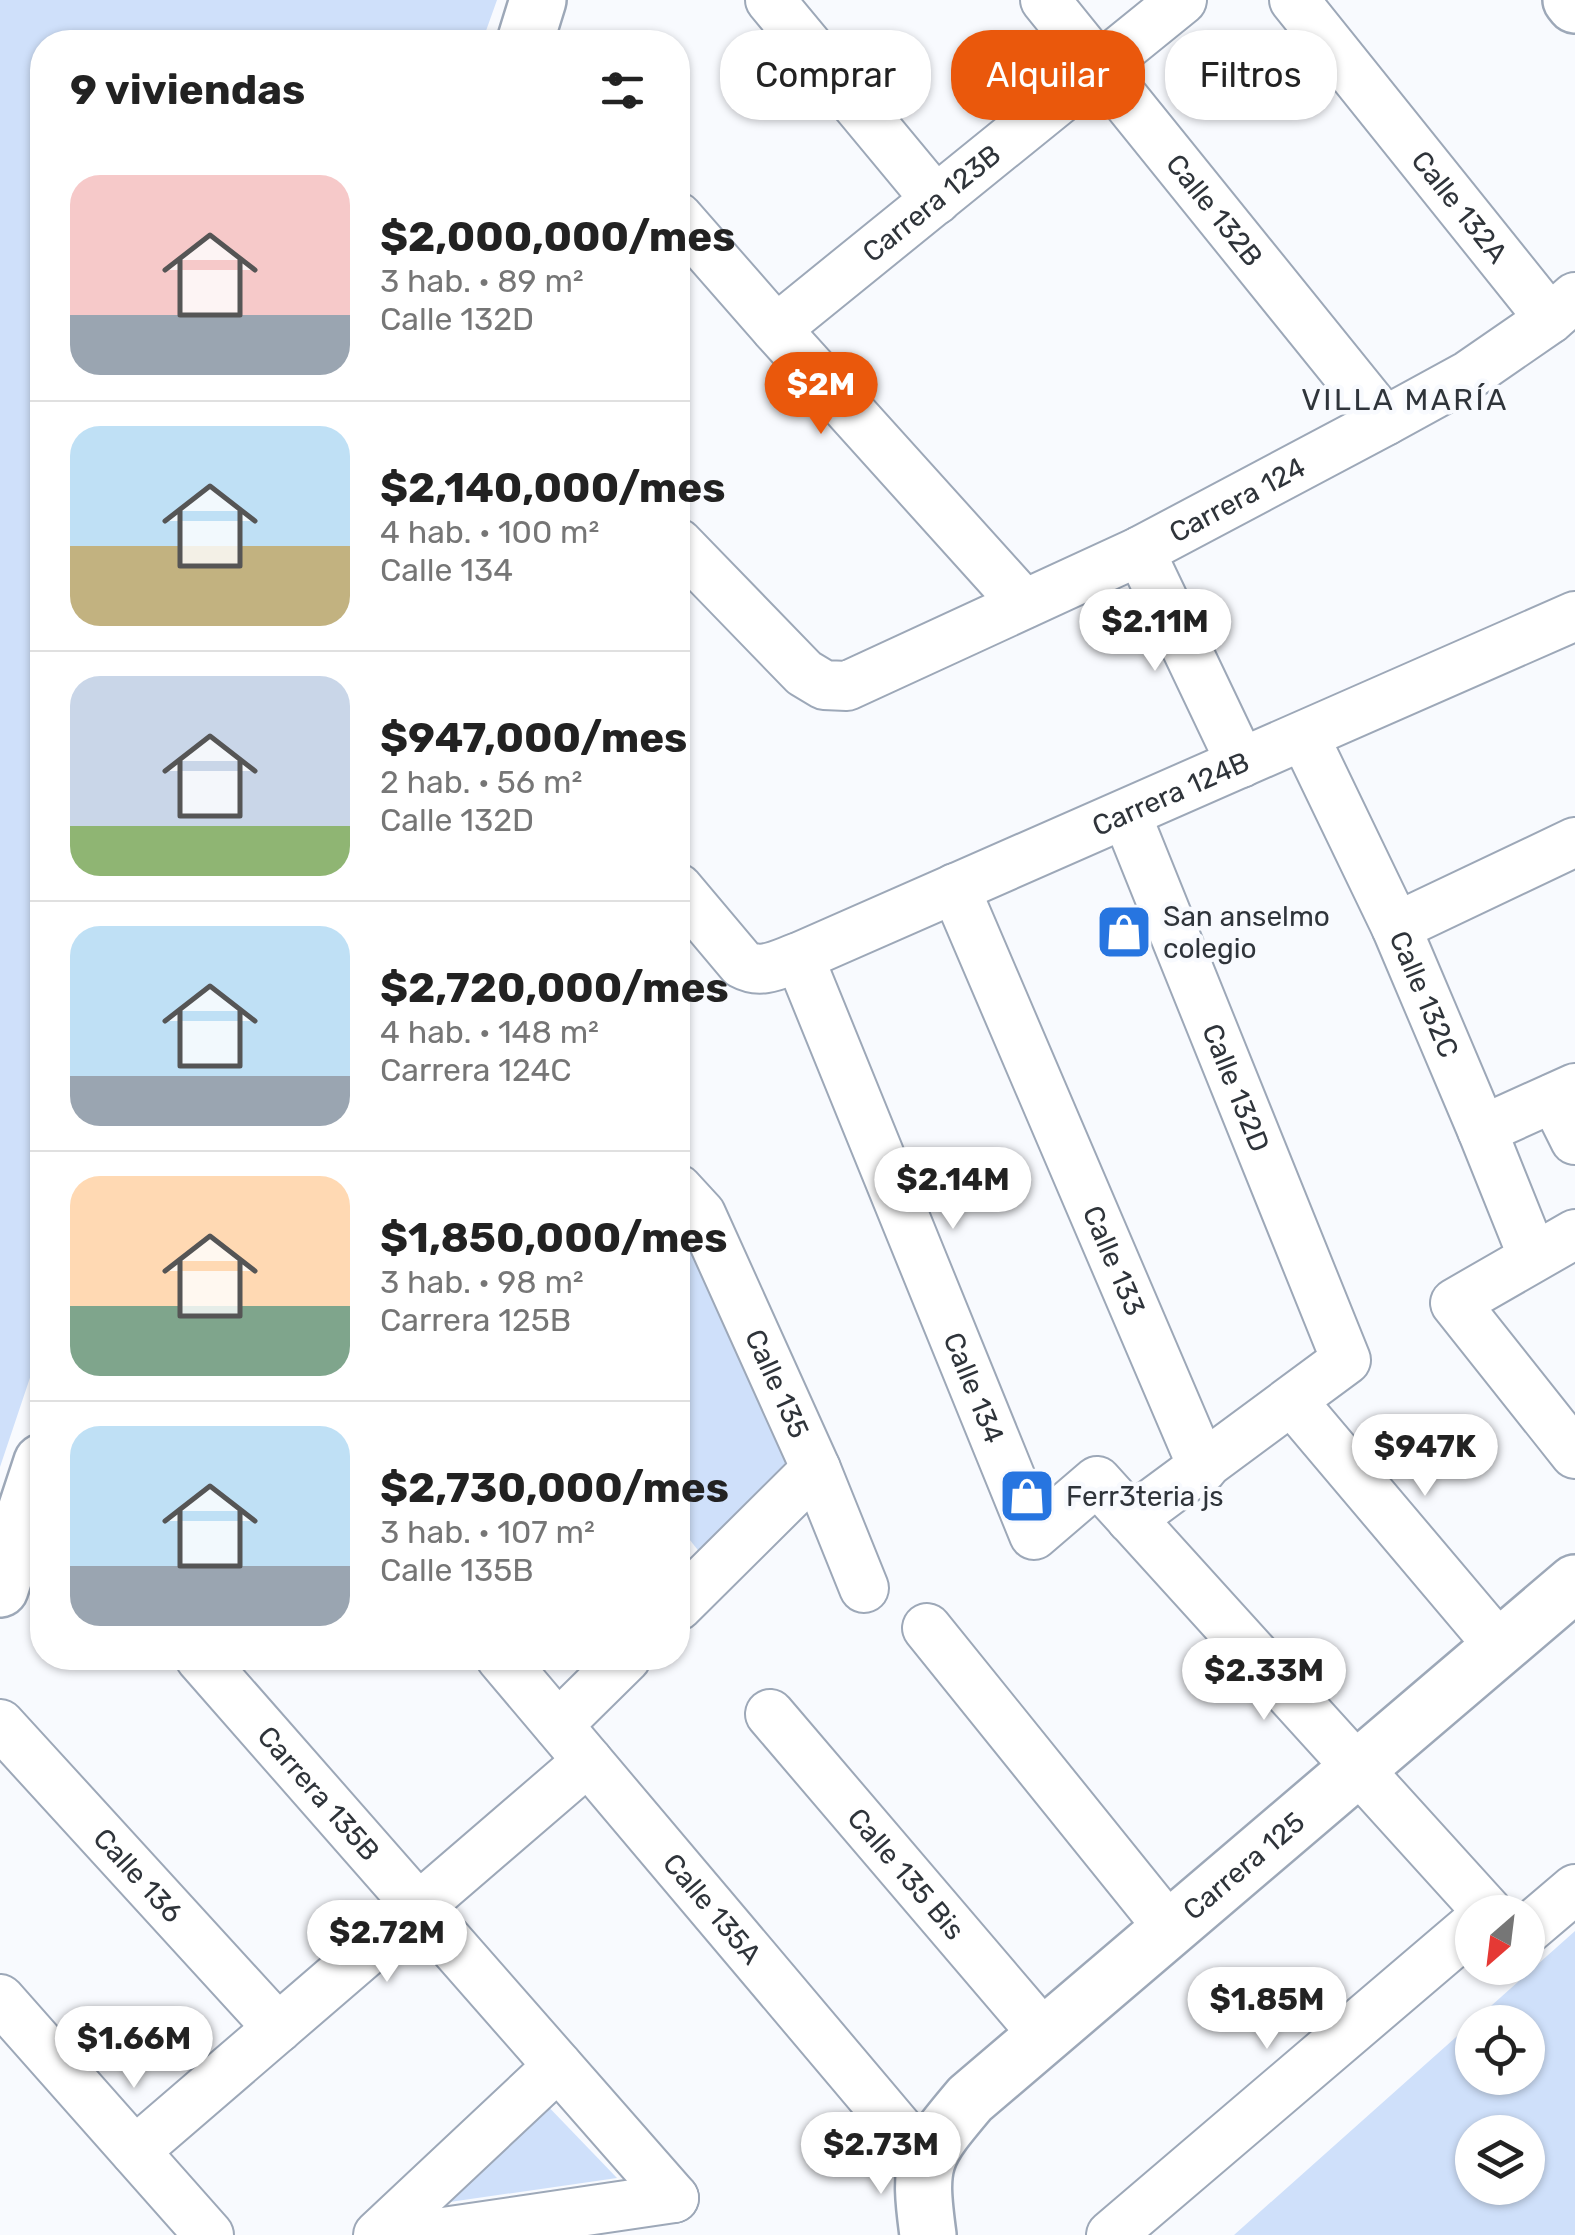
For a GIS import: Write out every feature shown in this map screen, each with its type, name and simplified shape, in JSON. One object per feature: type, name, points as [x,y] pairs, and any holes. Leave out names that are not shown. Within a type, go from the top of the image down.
[{"type":"main road","points":[[529,30],[538,0]]},
{"type":"main road","points":[[0,1589],[30,1503]]},
{"type":"main road","name":"Carrera 125","points":[[925,2160],[941,2133],[970,2099],[1575,1583]]},
{"type":"main road","points":[[925,2160],[922,2178],[928,2235]]},
{"type":"street","points":[[770,0],[936,200]]},
{"type":"street","name":"Calle 132B","points":[[1044,0],[1069,30]]},
{"type":"street","name":"Carrera 123B","points":[[1145,30],[1182,0]]},
{"type":"street","name":"Calle 132A","points":[[1294,0],[1563,308]]},
{"type":"street","name":"Carrera 123B","points":[[776,330],[1035,120]]},
{"type":"street","name":"Calle 132B","points":[[1143,120],[1385,421]]},
{"type":"street","points":[[690,231],[1024,604]]},
{"type":"street","name":"Carrera 124","points":[[690,555],[804,673],[824,685],[847,686],[1140,552],[1470,376],[1563,308]]},
{"type":"street","points":[[1140,552],[1240,764]]},
{"type":"street","name":"Carrera 124B","points":[[781,963],[1575,616]]},
{"type":"street","name":"Calle 132C","points":[[1304,736],[1396,927],[1533,1257]]},
{"type":"street","name":"Calle 132D","points":[[1126,814],[1346,1360],[1292,1402]]},
{"type":"street","points":[[1396,927],[1575,842]]},
{"type":"street","name":"Calle 133","points":[[955,888],[1202,1468]]},
{"type":"street","points":[[690,902],[742,964],[752,969],[781,963]]},
{"type":"street","name":"Calle 134","points":[[781,963],[1034,1536],[1097,1481],[1473,1895]]},
{"type":"street","points":[[1482,1130],[1565,1093],[1575,1140]]},
{"type":"street","name":"Calle 135","points":[[690,1225],[816,1469],[864,1588]]},
{"type":"street","points":[[1575,1234],[1455,1303],[1575,1454]]},
{"type":"street","points":[[1131,1519],[1292,1402],[1500,1647]]},
{"type":"street","points":[[690,1594],[816,1469]]},
{"type":"street","points":[[927,1628],[1169,1928]]},
{"type":"street","name":"Carrera 135B","points":[[211,1670],[674,2198],[506,2230]]},
{"type":"street","name":"Calle 135A","points":[[510,1670],[925,2160]]},
{"type":"street","points":[[135,2151],[418,1907],[573,1743],[619,1670]]},
{"type":"street","name":"Calle 135 Bis","points":[[770,1714],[1044,2035]]},
{"type":"street","name":"Calle 136","points":[[0,1724],[278,2028]]},
{"type":"street","points":[[1545,1916],[1575,1890]]},
{"type":"street","points":[[1112,2235],[1455,1942]]},
{"type":"street","points":[[0,1999],[209,2235]]},
{"type":"street","points":[[378,2235],[558,2066]]},
{"type":"street","points":[[423,2235],[506,2230]]},
{"type":"shaded area","points":[[0,0],[497,0],[486,30],[30,30],[30,1378],[0,1467]]},
{"type":"shaded area","points":[[690,1246],[787,1465],[701,1554],[690,1540]]},
{"type":"shaded area","points":[[1575,1931],[1575,2235],[1234,2235],[1455,2038],[1455,2095],[1545,2095],[1545,2005],[1492,2005],[1514,1985],[1545,1985],[1545,1958]]},
{"type":"shaded area","points":[[541,2099],[617,2178],[429,2205]]},
{"type":"place","name":"San anselmo colegio","points":[[1124,932]]},
{"type":"place","name":"Ferr3teria js","points":[[1027,1496]]},
{"type":"district","name":"VILLA MARÍA","points":[[1405,400]]}]
